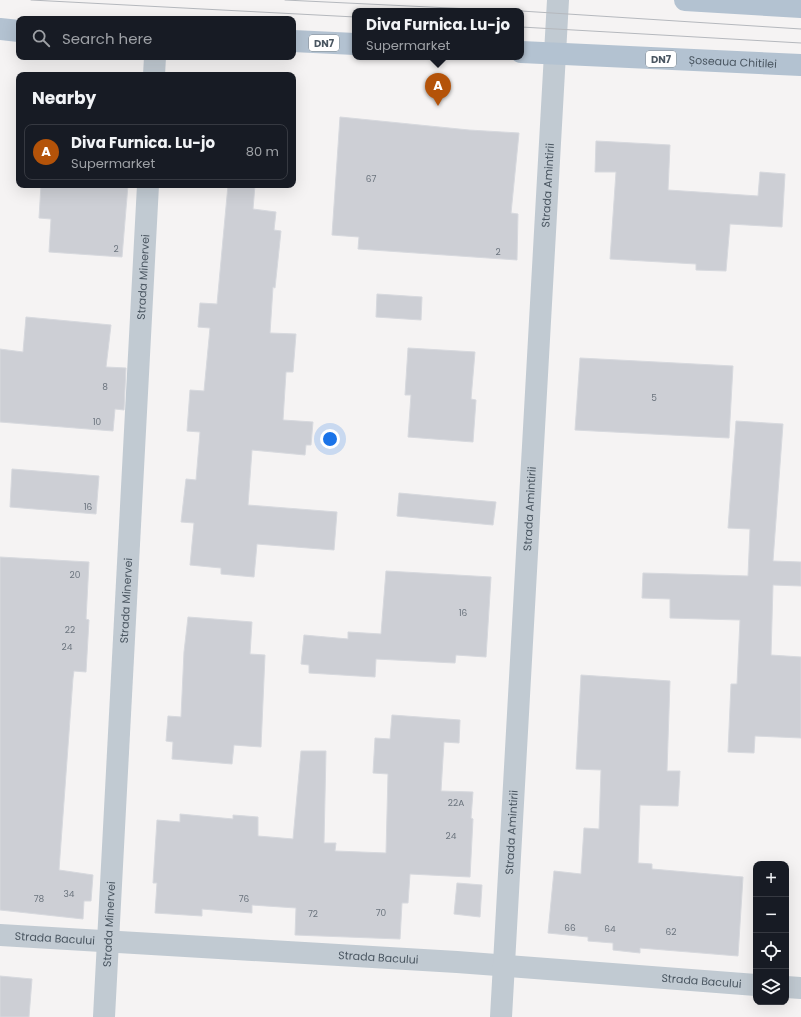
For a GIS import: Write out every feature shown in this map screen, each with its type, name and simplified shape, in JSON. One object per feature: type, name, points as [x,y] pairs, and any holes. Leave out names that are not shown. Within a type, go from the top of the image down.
[{"type":"main road","points":[[685,0],[801,7]]},
{"type":"main road","points":[[0,29],[16,31]]},
{"type":"main road","name":"DN7","points":[[296,41],[352,44]]},
{"type":"main road","name":"Șoseaua Chitilei","points":[[524,52],[801,65]]},
{"type":"street","name":"Strada Amintirii","points":[[501,1017],[558,0]]},
{"type":"street","points":[[154,72],[155,60]]},
{"type":"street","name":"Strada Minervei","points":[[104,1017],[148,188]]},
{"type":"street","name":"Strada Bacului","points":[[0,935],[504,966],[753,985]]},
{"type":"street","points":[[789,987],[801,988]]},
{"type":"building","points":[[340,117],[469,130],[519,133],[511,213],[518,214],[517,260],[358,249],[359,237],[332,235]]},
{"type":"building","points":[[596,141],[670,145],[668,190],[758,196],[760,172],[785,174],[782,227],[730,224],[726,271],[696,270],[696,264],[610,259],[616,172],[595,172]]},
{"type":"building","points":[[41,188],[128,188],[122,257],[49,252],[51,219],[39,218]]},
{"type":"building","points":[[228,188],[255,188],[253,209],[276,212],[274,230],[281,231],[275,288],[273,287],[270,333],[296,334],[293,372],[286,372],[283,420],[313,422],[311,445],[306,445],[305,455],[252,450],[248,505],[337,512],[334,550],[257,544],[254,577],[221,574],[221,568],[190,565],[194,523],[181,522],[186,479],[196,480],[200,432],[187,431],[190,390],[204,391],[210,328],[198,327],[200,303],[217,304]]},
{"type":"building","points":[[377,294],[422,297],[421,320],[376,317]]},
{"type":"building","points":[[26,317],[111,325],[106,367],[126,368],[124,410],[115,409],[113,431],[0,422],[0,349],[23,352]]},
{"type":"building","points":[[408,348],[475,352],[471,399],[476,400],[473,442],[408,437],[411,395],[405,395]]},
{"type":"building","points":[[580,358],[733,366],[729,438],[575,430]]},
{"type":"building","points":[[736,421],[783,424],[773,561],[801,562],[801,586],[773,585],[771,655],[801,657],[801,738],[755,736],[754,753],[728,752],[731,684],[737,684],[740,620],[670,618],[670,599],[642,598],[643,573],[748,576],[750,529],[728,528]]},
{"type":"building","points":[[12,469],[99,476],[96,514],[10,507]]},
{"type":"building","points":[[399,493],[496,502],[493,525],[397,516]]},
{"type":"building","points":[[0,557],[89,562],[86,619],[89,620],[86,672],[74,671],[73,678],[59,870],[93,875],[91,901],[84,901],[83,919],[0,910]]},
{"type":"building","points":[[386,571],[491,577],[486,657],[456,655],[455,663],[376,659],[375,677],[309,673],[309,665],[301,664],[304,635],[348,639],[348,632],[381,634]]},
{"type":"building","points":[[188,617],[252,622],[250,654],[265,655],[261,747],[234,745],[232,764],[172,759],[173,742],[166,741],[168,716],[181,717],[184,652]]},
{"type":"building","points":[[581,675],[670,681],[667,771],[680,771],[678,806],[640,805],[638,863],[652,864],[652,869],[743,877],[738,956],[640,948],[640,953],[613,950],[613,943],[588,941],[588,937],[548,933],[554,871],[581,874],[584,828],[599,829],[601,770],[576,769]]},
{"type":"building","points":[[392,715],[460,720],[459,743],[444,742],[441,791],[473,792],[470,877],[410,874],[408,903],[402,903],[400,939],[295,935],[296,908],[252,905],[252,913],[202,909],[202,916],[155,913],[157,883],[153,883],[157,820],[180,822],[180,814],[233,819],[233,815],[258,817],[258,836],[293,839],[301,751],[326,751],[324,843],[336,843],[335,851],[386,853],[388,774],[373,773],[375,738],[390,739]]},
{"type":"building","points":[[457,883],[482,885],[480,917],[454,914]]},
{"type":"building","points":[[0,976],[32,979],[29,1017],[0,1017]]},
{"type":"tram line","points":[[31,0],[352,17]]},
{"type":"tram line","points":[[285,0],[450,8]]},
{"type":"tram line","points":[[524,11],[801,29]]},
{"type":"tram line","points":[[524,27],[801,43]]},
{"type":"place","name":"Diva Furnica. Lu-jo","points":[[438,106]]}]
